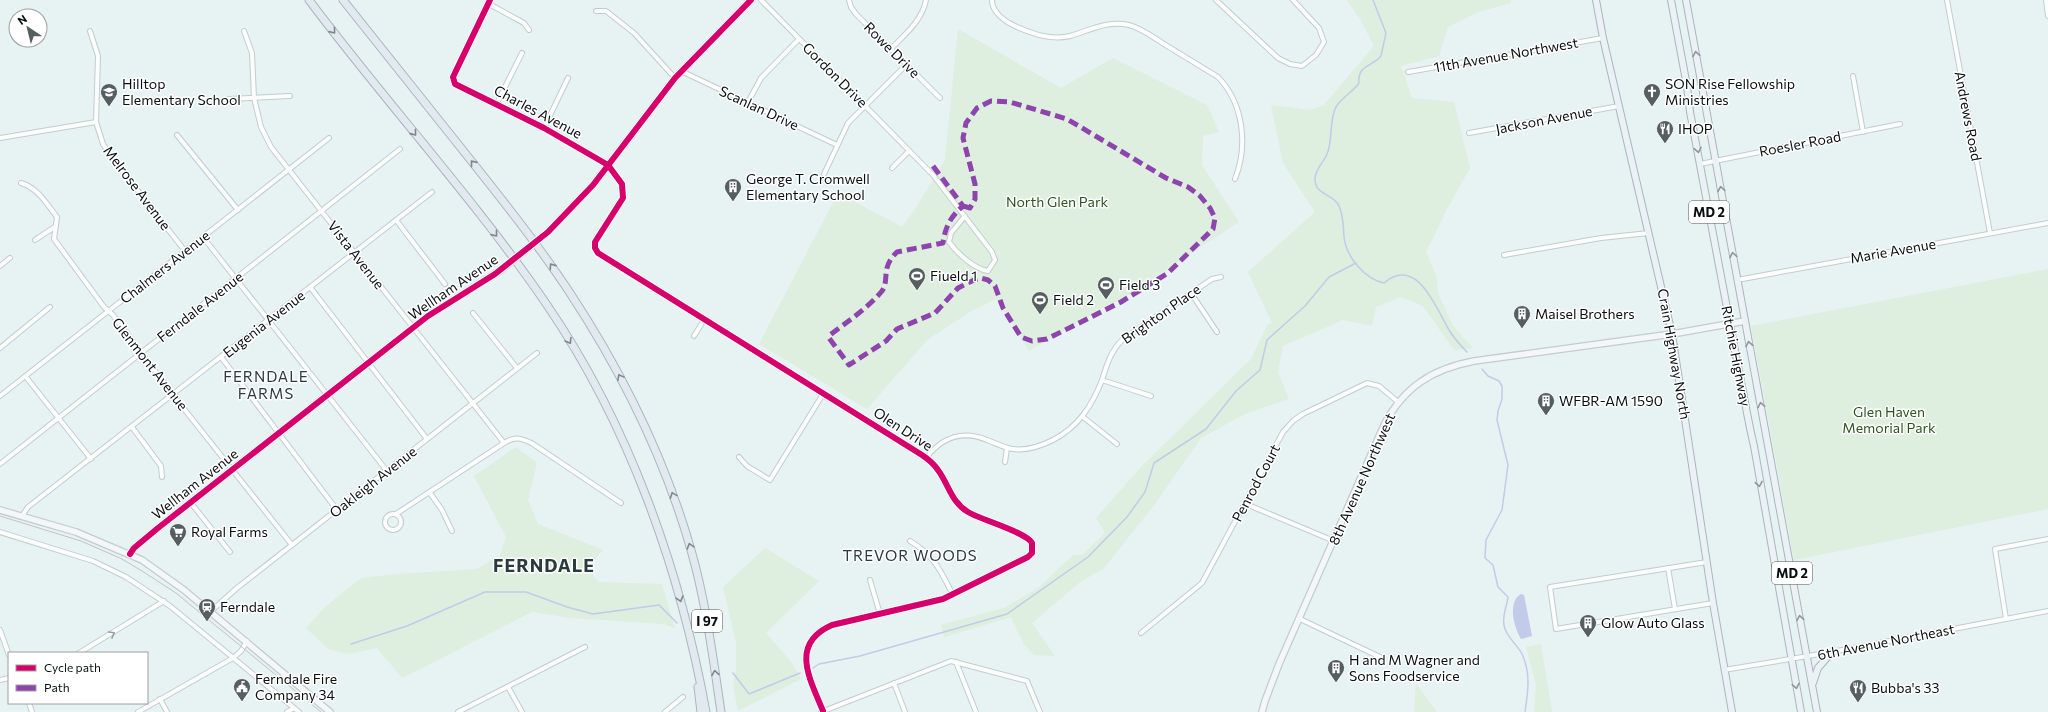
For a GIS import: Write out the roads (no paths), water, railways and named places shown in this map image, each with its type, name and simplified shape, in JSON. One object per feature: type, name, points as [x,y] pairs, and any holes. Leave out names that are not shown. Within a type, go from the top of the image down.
[{"type":"highway","name":"I 97","points":[[310,0],[506,248],[548,306],[583,364],[614,422],[645,496],[678,592],[697,664],[706,712]]},
{"type":"highway","name":"I 97","points":[[343,0],[528,233],[570,293],[621,378],[652,441],[690,548],[703,599],[721,712]]},
{"type":"highway","points":[[697,664],[701,712]]},
{"type":"main road","name":"Crain Highway North","points":[[1596,0],[1618,106],[1650,233],[1672,334],[1713,603],[1732,712]]},
{"type":"main road","name":"Ritchie Highway","points":[[1672,0],[1700,164],[1754,446],[1801,712]]},
{"type":"main road","name":"Ritchie Highway","points":[[1686,0],[1817,712]]},
{"type":"main road","points":[[1812,685],[1818,668],[1832,652]]},
{"type":"street","name":"Wellham Avenue","points":[[130,554],[135,546],[280,434],[413,328],[437,310],[501,270],[548,232],[580,200],[681,71],[751,0]]},
{"type":"street","name":"Gordon Drive","points":[[760,0],[909,151],[934,174],[992,252],[995,260],[988,271],[982,270],[975,266],[953,248],[949,242],[951,233],[965,216]]},
{"type":"street","name":"Rowe Drive","points":[[849,0],[851,7],[856,14],[940,98]]},
{"type":"street","points":[[891,49],[916,23],[923,11],[926,0]]},
{"type":"street","points":[[992,0],[996,13],[1007,22],[1048,38],[1070,36],[1095,26],[1113,24],[1130,26],[1147,33],[1218,78],[1227,86],[1234,99],[1242,130],[1241,164],[1235,179]]},
{"type":"street","points":[[1216,0],[1278,58],[1290,64],[1302,66],[1316,55],[1324,42],[1319,28],[1293,0]]},
{"type":"street","name":"Andrews Road","points":[[1947,0],[1990,233]]},
{"type":"street","points":[[2046,0],[2048,16]]},
{"type":"street","points":[[489,2],[524,23],[528,30]]},
{"type":"street","name":"Charles Avenue","points":[[489,2],[453,77],[455,84],[497,103],[608,165]]},
{"type":"street","points":[[596,11],[606,11],[634,33],[675,78]]},
{"type":"street","name":"Melrose Avenue","points":[[90,31],[98,56],[96,122],[103,144],[110,155],[186,251]]},
{"type":"street","name":"Vista Avenue","points":[[244,31],[252,53],[254,98],[261,127],[271,147],[504,443]]},
{"type":"street","name":"11th Avenue Northwest","points":[[1408,72],[1603,38]]},
{"type":"street","points":[[748,104],[761,78],[798,39]]},
{"type":"street","points":[[497,103],[522,54]]},
{"type":"street","points":[[824,174],[848,123],[906,65]]},
{"type":"street","name":"Scanlan Drive","points":[[681,71],[837,145]]},
{"type":"street","points":[[1853,76],[1863,132]]},
{"type":"street","points":[[544,128],[568,78]]},
{"type":"street","points":[[229,99],[290,96]]},
{"type":"street","name":"Jackson Avenue","points":[[1469,133],[1618,106]]},
{"type":"street","points":[[0,138],[96,122]]},
{"type":"street","name":"Roesler Road","points":[[1700,164],[1900,124]]},
{"type":"street","points":[[177,135],[238,210]]},
{"type":"street","name":"Chalmers Avenue","points":[[0,396],[329,138]]},
{"type":"street","name":"Ferndale Avenue","points":[[0,464],[400,149]]},
{"type":"street","points":[[892,168],[909,151]]},
{"type":"street","name":"Olen Drive","points":[[608,165],[622,184],[623,198],[596,242],[596,251],[926,458],[937,468],[951,495],[963,509],[979,518],[1024,536],[1030,541],[1032,546],[1032,553],[1028,557],[953,595],[938,601],[832,625],[820,631],[810,643],[805,657],[806,666],[822,712]]},
{"type":"street","name":"Glenmont Avenue","points":[[21,183],[30,185],[37,190],[57,217],[54,239],[173,395],[292,545]]},
{"type":"street","name":"Eugenia Avenue","points":[[22,516],[28,507],[432,192]]},
{"type":"street","points":[[396,220],[445,284]]},
{"type":"street","name":"Marie Avenue","points":[[1737,280],[2048,223]]},
{"type":"street","points":[[35,240],[56,226]]},
{"type":"street","points":[[1504,255],[1601,238],[1650,233]]},
{"type":"street","points":[[203,237],[267,321],[387,471]]},
{"type":"street","points":[[0,266],[10,258]]},
{"type":"street","name":"Brighton Place","points":[[926,458],[940,443],[959,436],[975,436],[1007,448],[1025,450],[1042,445],[1064,433],[1083,416],[1092,402],[1102,380],[1111,353],[1122,340],[1212,279],[1220,277]]},
{"type":"street","points":[[310,287],[427,439]]},
{"type":"street","points":[[1191,293],[1217,332]]},
{"type":"street","points":[[0,348],[50,307]]},
{"type":"street","points":[[473,313],[517,368]]},
{"type":"street","points":[[694,336],[704,320]]},
{"type":"street","name":"8th Avenue Northwest","points":[[1262,712],[1279,664],[1384,425],[1398,402],[1426,377],[1456,364],[1672,334],[1745,321]]},
{"type":"street","name":"Oakleigh Avenue","points":[[210,612],[237,588],[536,353]]},
{"type":"street","points":[[221,357],[337,510]]},
{"type":"street","points":[[26,377],[91,459]]},
{"type":"street","points":[[1102,380],[1151,396]]},
{"type":"street","name":"Penrod Court","points":[[1141,634],[1202,583],[1246,504],[1283,432],[1294,420],[1303,414],[1367,383],[1379,386],[1398,402]]},
{"type":"street","points":[[739,457],[747,466],[770,480],[823,394]]},
{"type":"street","points":[[1083,416],[1117,444]]},
{"type":"street","points":[[132,427],[161,466],[162,477]]},
{"type":"street","points":[[396,514],[504,443],[517,438],[523,438],[621,503]]},
{"type":"street","points":[[1005,462],[1007,448]]},
{"type":"street","points":[[430,493],[442,510],[452,531]]},
{"type":"street","points":[[191,503],[230,552]]},
{"type":"street","points":[[1246,504],[1334,541]]},
{"type":"street","points":[[0,510],[76,532],[130,554],[167,576],[330,712]]},
{"type":"street","points":[[0,532],[93,561],[120,574],[164,601],[299,712]]},
{"type":"street","points":[[2006,619],[1995,549],[2048,539]]},
{"type":"street","points":[[910,541],[925,550],[936,563],[953,595]]},
{"type":"street","points":[[1707,562],[1550,587],[1556,629],[1713,603]]},
{"type":"street","points":[[1668,568],[1675,610]]},
{"type":"street","points":[[870,580],[880,614]]},
{"type":"street","points":[[81,652],[164,601]]},
{"type":"street","name":"6th Avenue Northeast","points":[[1724,670],[1791,660],[2048,611]]},
{"type":"street","points":[[1300,619],[1380,657]]},
{"type":"street","points":[[0,630],[8,652]]},
{"type":"street","points":[[138,712],[233,658],[243,649],[246,641]]},
{"type":"street","points":[[458,712],[585,647]]},
{"type":"street","points":[[822,712],[832,710],[946,662],[956,662],[1027,681],[1040,712]]},
{"type":"street","points":[[956,662],[976,712]]},
{"type":"street","points":[[894,683],[905,712]]},
{"type":"street","points":[[508,687],[522,712]]},
{"type":"street","points":[[665,712],[683,697]]},
{"type":"street","points":[[160,699],[167,712]]},
{"type":"street","points":[[287,712],[294,708]]},
{"type":"water","points":[[1521,594],[1524,595],[1532,636],[1521,639],[1514,622],[1513,609],[1514,603]]},
{"type":"waterway","points":[[1373,0],[1386,33],[1381,56],[1363,69],[1360,73],[1359,83],[1341,100],[1336,107],[1332,118],[1329,149],[1326,157],[1316,172],[1316,184],[1320,191],[1335,200],[1338,204],[1342,216],[1344,237],[1348,252],[1358,266],[1370,277],[1384,283],[1396,276],[1406,275],[1416,280],[1431,298],[1451,333],[1467,352]]},
{"type":"waterway","points":[[813,668],[819,664],[860,656],[1007,614],[1088,557],[1127,517],[1145,492],[1154,463],[1206,429],[1236,391],[1260,370],[1267,340],[1305,306],[1329,277],[1356,263]]},
{"type":"waterway","points":[[1482,369],[1488,376],[1499,381],[1502,386],[1502,399],[1497,420],[1508,465],[1502,510],[1486,540],[1485,558],[1493,565],[1498,587],[1508,597],[1504,618],[1505,629],[1520,650],[1527,668],[1528,683],[1525,712]]},
{"type":"waterway","points":[[351,644],[407,626],[485,592],[526,592],[567,607],[593,614],[659,605],[677,623]]},
{"type":"waterway","points":[[733,673],[749,694],[800,673]]},
{"type":"tram line","points":[[0,516],[81,541],[122,559],[142,571],[176,593],[321,712]]},
{"type":"place","name":"Hilltop Elementary School","points":[[109,107]]},
{"type":"place","name":"SON Rise Fellowship Ministries","points":[[1652,107]]},
{"type":"place","name":"IHOP","points":[[1665,144]]},
{"type":"place","name":"George T. Cromwell Elementary School","points":[[733,202]]},
{"type":"place","name":"Fiueld 1","points":[[917,291]]},
{"type":"place","name":"Field 3","points":[[1106,300]]},
{"type":"place","name":"Field 2","points":[[1040,315]]},
{"type":"place","name":"Maisel Brothers","points":[[1522,329]]},
{"type":"place","name":"WFBR-AM 1590","points":[[1546,416]]},
{"type":"place","name":"Royal Farms","points":[[178,547]]},
{"type":"place","name":"Ferndale","points":[[207,622]]},
{"type":"place","name":"Glow Auto Glass","points":[[1588,638]]},
{"type":"place","name":"H and M Wagner and Sons Foodservice","points":[[1336,683]]},
{"type":"place","name":"Ferndale Fire Company 34","points":[[242,702]]},
{"type":"place","name":"Bubba's 33","points":[[1858,703]]},
{"type":"district","name":"FERNDALE FARMS","points":[[266,386]]},
{"type":"district","name":"TREVOR WOODS","points":[[910,556]]},
{"type":"district","name":"FERNDALE","points":[[544,566]]},
{"type":"park label","name":"North Glen Park","points":[[1057,202]]},
{"type":"park label","name":"Glen Haven Memorial Park","points":[[1889,420]]}]
